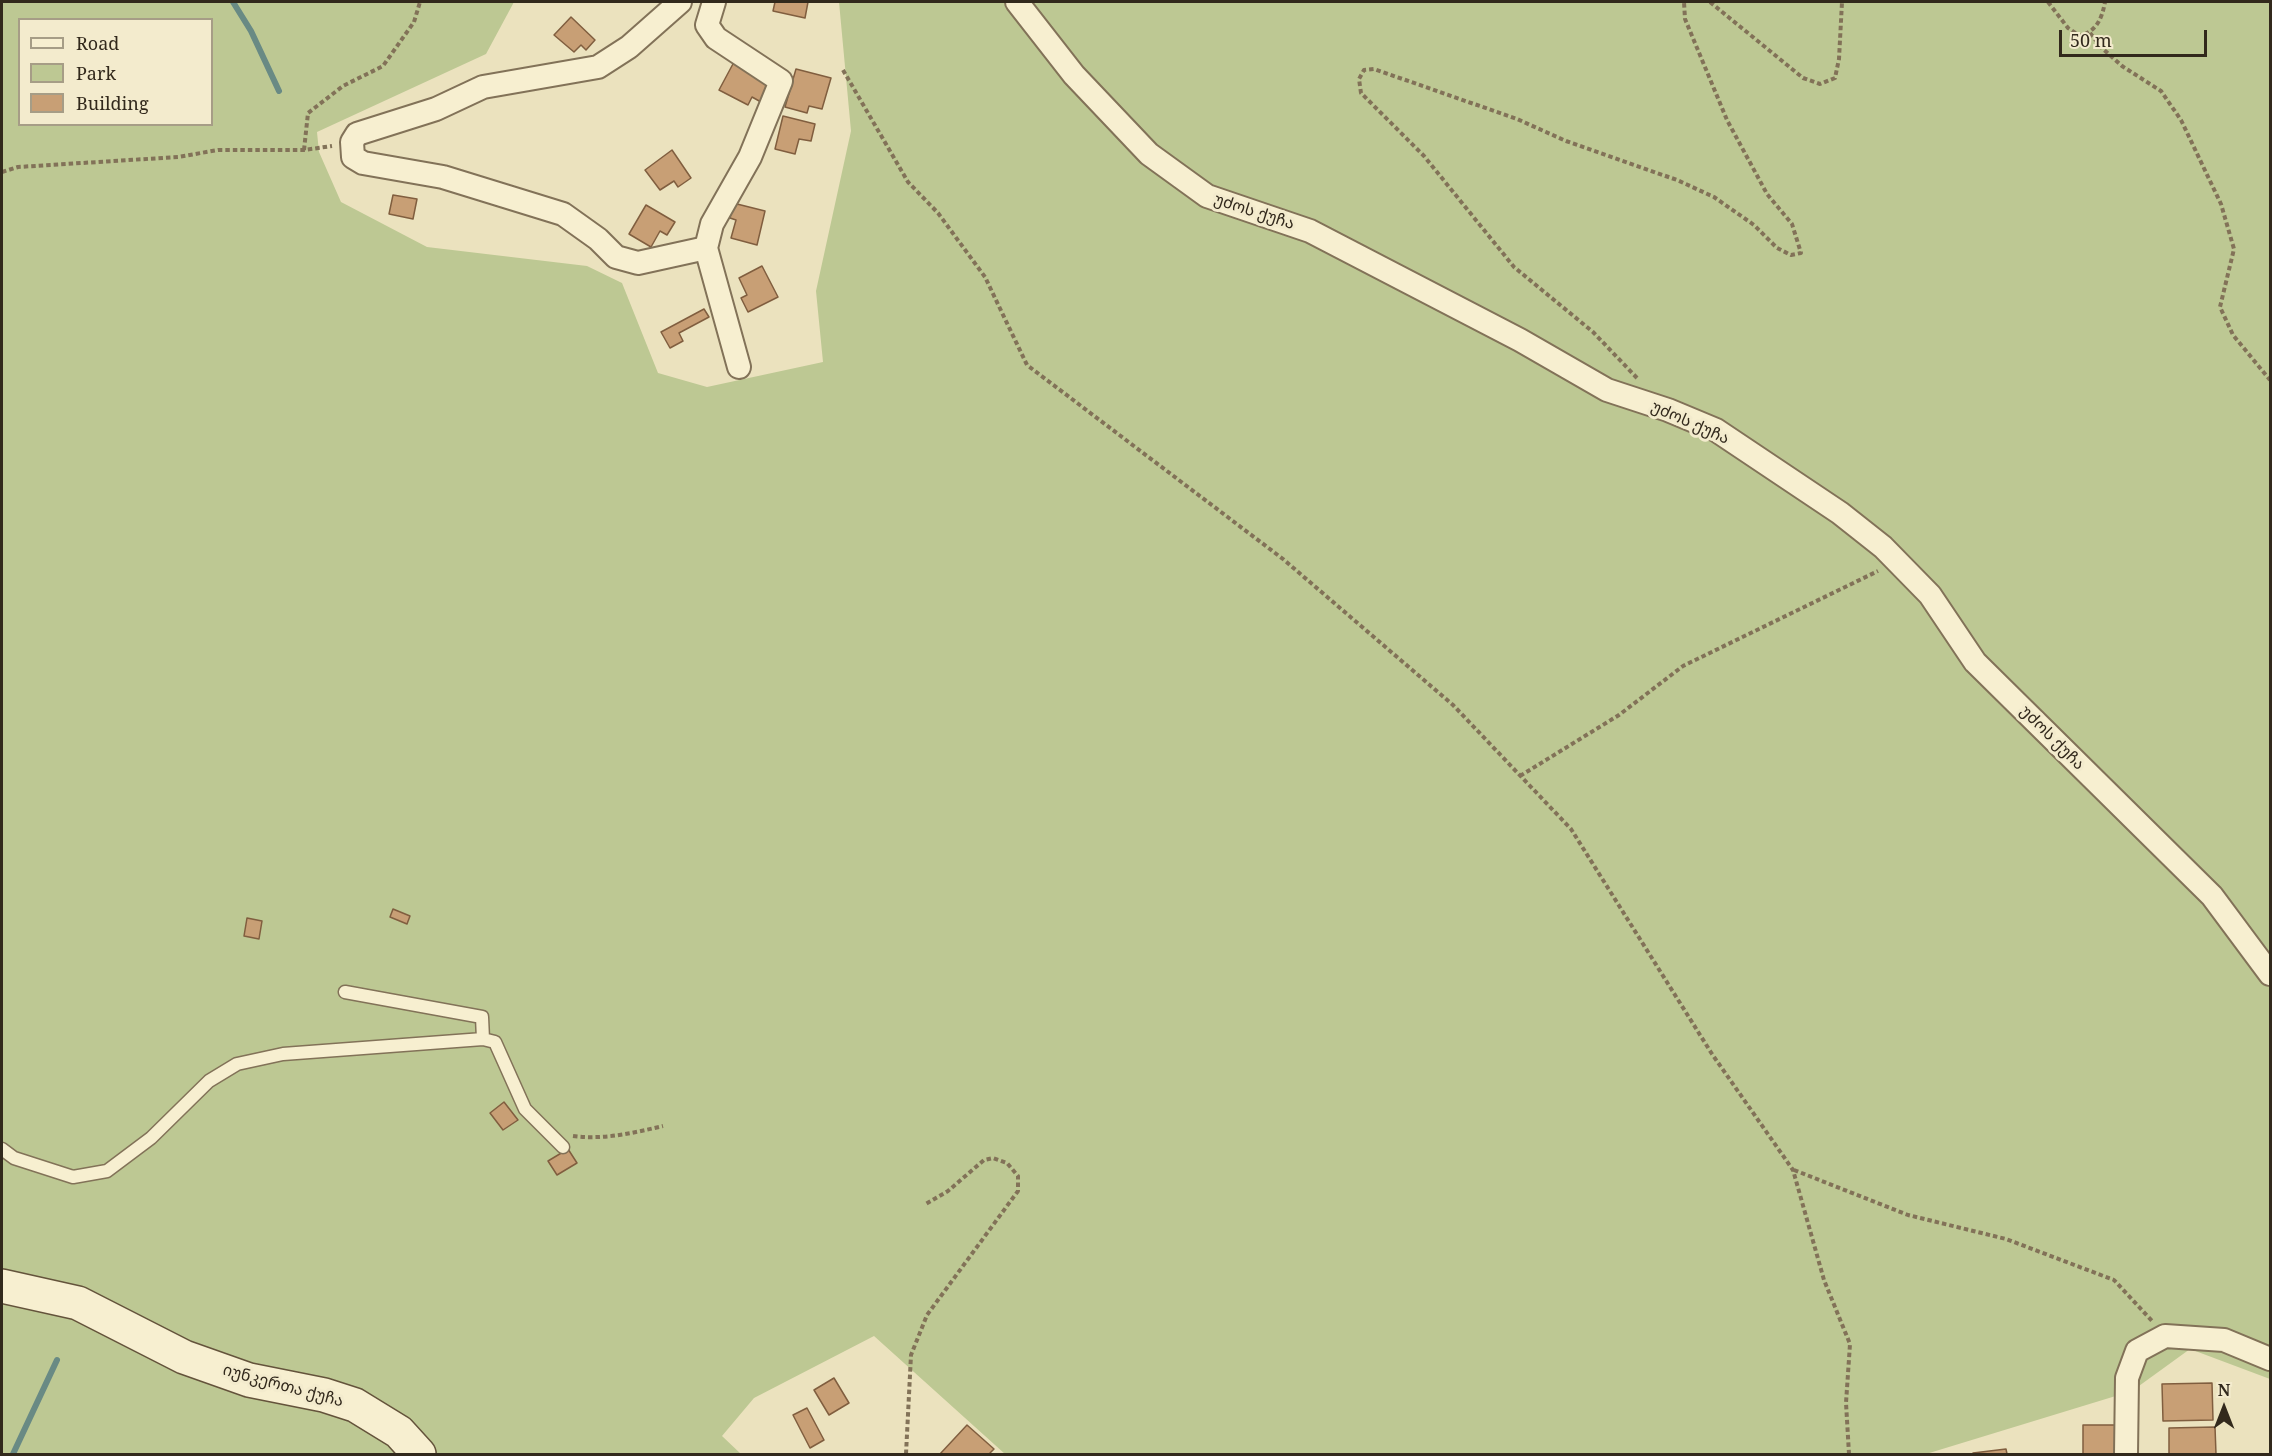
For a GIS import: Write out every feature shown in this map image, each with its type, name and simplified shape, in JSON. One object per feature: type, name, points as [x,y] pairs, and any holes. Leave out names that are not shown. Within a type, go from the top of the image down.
[{"type":"main road","name":"იუნკერთა ქუჩა","points":[[2,1286],[78,1303],[184,1357],[249,1380],[324,1395],[356,1405],[399,1432],[419,1455]]},
{"type":"street","points":[[680,2],[629,47],[598,67],[483,87],[436,109],[357,134],[352,141],[353,157],[363,163],[443,177],[563,214],[598,239],[616,257],[638,263],[706,248]]},
{"type":"street","points":[[714,2],[707,25],[716,38],[781,81],[750,157],[712,224],[706,248],[739,367]]},
{"type":"street","name":"უძოს ქუჩა","points":[[1017,2],[1074,75],[1149,154],[1207,196],[1310,231],[1520,340],[1606,390],[1668,410],[1716,430],[1840,513],[1897,561],[1930,595],[1975,662],[2212,896],[2271,974]]},
{"type":"street","points":[[2126,1455],[2127,1378],[2137,1351],[2165,1336],[2224,1340],[2271,1359]]},
{"type":"lane","points":[[345,992],[482,1017],[483,1039]]},
{"type":"lane","points":[[2,1149],[14,1158],[73,1177],[107,1171],[151,1138],[209,1081],[237,1064],[283,1054],[483,1039],[495,1042],[525,1109],[563,1147]]},
{"type":"path","points":[[304,150],[308,113],[343,86],[383,66],[414,22],[420,2]]},
{"type":"path","points":[[1638,379],[1593,332],[1514,267],[1425,156],[1361,93],[1359,79],[1364,70],[1374,69],[1517,119],[1566,141],[1677,180],[1714,197],[1754,225],[1777,249],[1791,255],[1802,253],[1792,224],[1767,194],[1727,120],[1685,19],[1684,2]]},
{"type":"path","points":[[1710,2],[1803,78],[1820,84],[1835,78],[1839,59],[1842,2]]},
{"type":"path","points":[[2048,2],[2068,28],[2080,36],[2090,33],[2102,17],[2105,2]]},
{"type":"path","points":[[2090,33],[2121,66],[2160,91],[2181,120],[2221,204],[2234,249],[2220,307],[2233,335],[2271,380]]},
{"type":"path","points":[[843,70],[908,182],[938,213],[985,277],[1027,365],[1283,559],[1453,705],[1571,829],[1712,1054],[1793,1170],[1824,1280],[1850,1344],[1846,1403],[1849,1455]]},
{"type":"path","points":[[2,172],[18,167],[178,157],[218,150],[304,150],[352,141]]},
{"type":"path","points":[[1520,776],[1619,715],[1683,666],[1897,561]]},
{"type":"path","points":[[549,1132],[603,1137],[663,1126]]},
{"type":"path","points":[[906,1455],[911,1355],[915,1339],[927,1315],[1018,1191],[1018,1176],[1007,1162],[993,1158],[984,1160],[948,1191],[924,1205]]},
{"type":"path","points":[[1793,1170],[1908,1215],[2006,1239],[2114,1280],[2165,1336]]},
{"type":"green space","points":[[2,2],[514,2],[486,54],[317,132],[319,152],[341,202],[427,247],[587,266],[622,283],[658,373],[707,387],[823,362],[816,291],[851,131],[839,2],[2270,2],[2270,1379],[2190,1349],[2132,1391],[1926,1454],[1005,1454],[874,1336],[754,1398],[722,1436],[741,1454],[2,1454]]},
{"type":"building","points":[[775,2],[808,2],[805,18],[773,11]]},
{"type":"building","points":[[571,17],[595,40],[586,50],[581,45],[574,52],[554,35]]},
{"type":"building","points":[[734,62],[772,81],[761,102],[752,97],[748,105],[719,90]]},
{"type":"building","points":[[796,69],[831,78],[822,109],[809,106],[807,113],[785,107]]},
{"type":"building","points":[[783,116],[815,124],[811,141],[799,139],[795,154],[775,149]]},
{"type":"building","points":[[672,150],[691,178],[678,187],[674,181],[660,190],[645,170]]},
{"type":"building","points":[[393,195],[417,199],[413,219],[389,214]]},
{"type":"building","points":[[733,203],[765,211],[757,245],[731,238],[736,220],[730,218]]},
{"type":"building","points":[[646,205],[675,222],[667,235],[660,231],[651,247],[629,234]]},
{"type":"building","points":[[762,266],[778,297],[748,312],[741,298],[747,295],[739,278]]},
{"type":"building","points":[[704,309],[709,317],[679,333],[683,341],[670,348],[661,332]]},
{"type":"building","points":[[393,909],[410,916],[407,924],[390,917]]},
{"type":"building","points":[[247,918],[262,921],[259,939],[244,936]]},
{"type":"building","points":[[504,1102],[518,1120],[503,1130],[490,1113]]},
{"type":"building","points":[[568,1149],[577,1163],[557,1175],[548,1161]]},
{"type":"building","points":[[834,1378],[849,1403],[829,1415],[814,1390]]},
{"type":"building","points":[[2212,1383],[2213,1420],[2163,1421],[2162,1384]]},
{"type":"building","points":[[807,1408],[824,1440],[810,1448],[793,1415]]},
{"type":"building","points":[[967,1425],[994,1449],[989,1454],[940,1454]]},
{"type":"building","points":[[2083,1425],[2115,1425],[2116,1454],[2083,1454]]},
{"type":"building","points":[[2215,1427],[2216,1454],[2169,1454],[2169,1428]]},
{"type":"building","points":[[2006,1449],[2007,1454],[1973,1454],[1973,1453]]},
{"type":"waterway","points":[[233,2],[251,31],[279,91]]},
{"type":"waterway","points":[[13,1454],[57,1360]]}]
